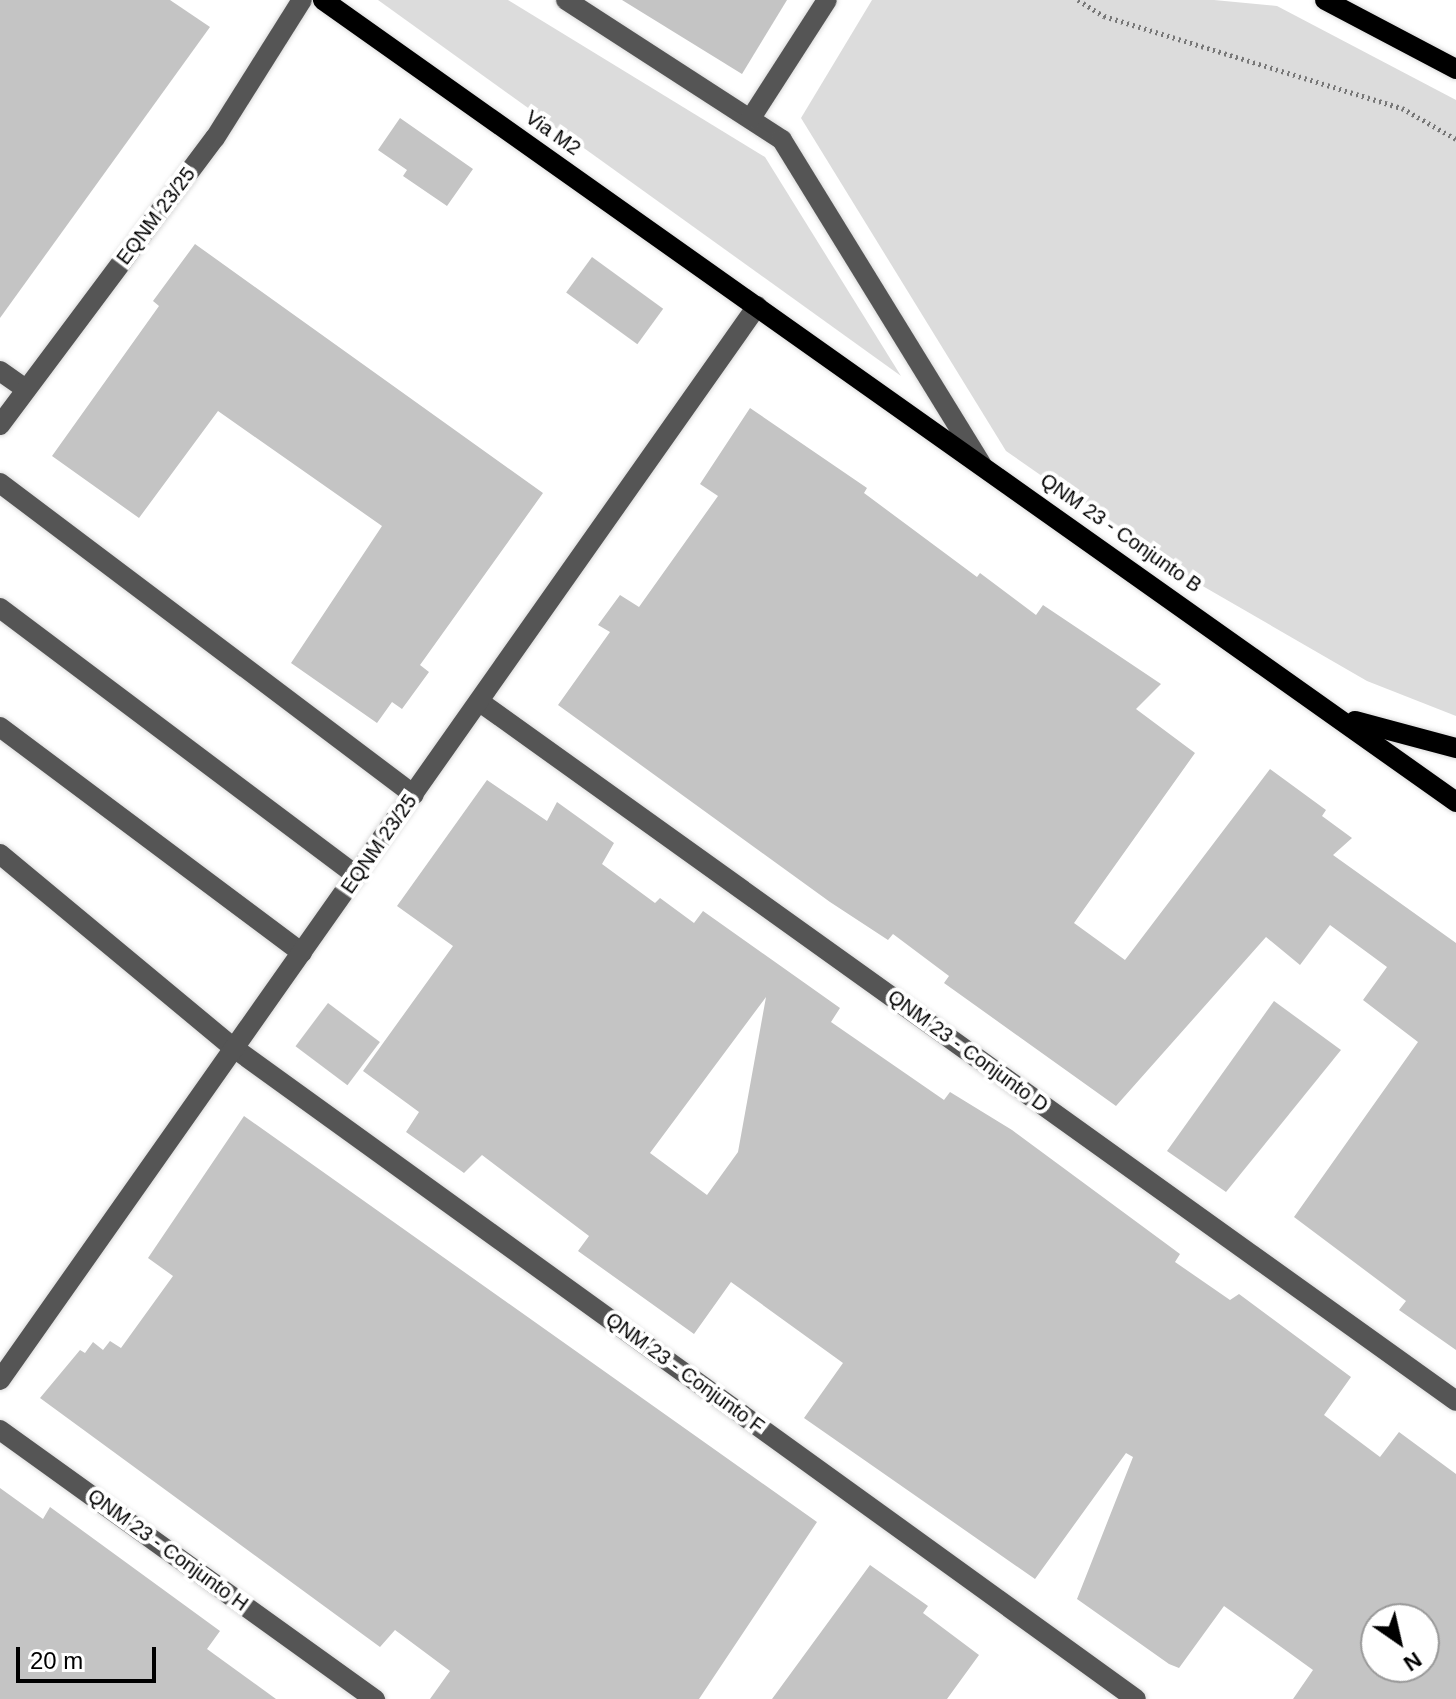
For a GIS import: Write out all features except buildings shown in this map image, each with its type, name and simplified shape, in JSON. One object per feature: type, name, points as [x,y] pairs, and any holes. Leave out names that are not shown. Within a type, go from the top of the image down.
[{"type":"main road","name":"Via M2","points":[[323,0],[757,306]]},
{"type":"main road","points":[[1325,0],[1456,69]]},
{"type":"main road","name":"QNM 23 - Conjunto B","points":[[757,306],[1340,716],[1456,802]]},
{"type":"main road","points":[[1340,716],[1456,748]]},
{"type":"street","name":"EQNM 23/25","points":[[0,425],[215,138],[302,0]]},
{"type":"street","points":[[568,0],[782,140],[981,464]]},
{"type":"street","points":[[751,118],[827,0]]},
{"type":"street","name":"EQNM 23/25","points":[[0,1380],[757,306]]},
{"type":"street","points":[[0,371],[26,389]]},
{"type":"street","points":[[0,483],[414,795]]},
{"type":"street","points":[[0,608],[357,876]]},
{"type":"street","name":"QNM 23 - Conjunto D","points":[[480,702],[1456,1401]]},
{"type":"street","points":[[0,727],[302,953]]},
{"type":"street","name":"QNM 23 - Conjunto F","points":[[0,854],[234,1048],[1136,1699]]},
{"type":"street","name":"QNM 23 - Conjunto H","points":[[0,1430],[375,1699]]},
{"type":"path","points":[[1078,0],[1104,16],[1402,108],[1456,139]]},
{"type":"shaded area","points":[[378,0],[508,0],[765,157],[901,376]]},
{"type":"shaded area","points":[[872,0],[1214,0],[1277,6],[1456,100],[1456,716],[1367,681],[1187,577],[1006,451],[801,118]]}]
